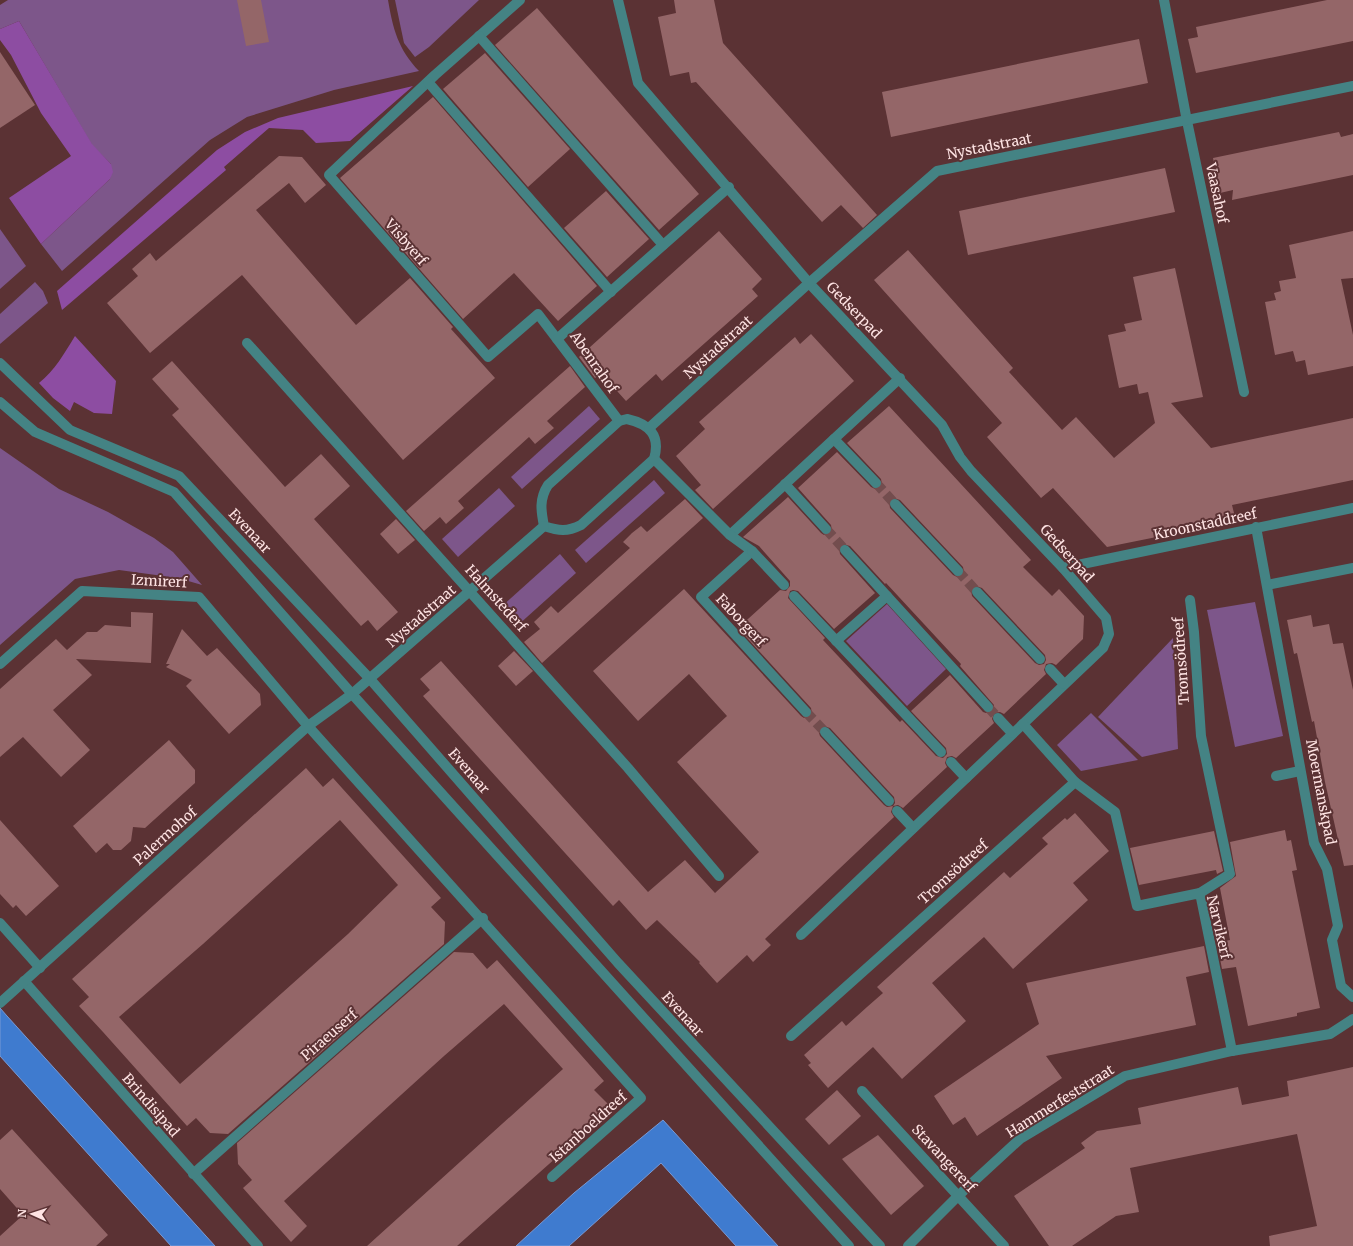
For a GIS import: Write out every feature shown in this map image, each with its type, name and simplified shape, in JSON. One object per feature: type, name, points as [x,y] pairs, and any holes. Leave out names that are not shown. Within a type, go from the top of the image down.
[{"type":"street","name":"Visbyerf","points":[[520,0],[432,79],[329,175],[488,357],[538,314],[557,339]]},
{"type":"street","name":"Gedserpad","points":[[618,0],[638,83],[809,283],[900,378],[942,425],[960,457],[971,471],[1063,568],[1106,618],[1109,634],[1103,648],[1064,684]]},
{"type":"street","name":"Vaasahof","points":[[1164,0],[1187,121],[1244,392]]},
{"type":"street","points":[[479,36],[663,245]]},
{"type":"street","points":[[432,79],[528,197],[611,292]]},
{"type":"street","name":"Nystadstraat","points":[[649,428],[809,283],[937,171],[1353,86]]},
{"type":"street","name":"Abenrahof","points":[[619,421],[557,339],[728,187]]},
{"type":"street","name":"Halmstederf","points":[[247,343],[471,591],[628,768],[719,876]]},
{"type":"street","name":"Evenaar","points":[[0,363],[70,430],[179,476],[370,679],[618,963],[880,1246]]},
{"type":"street","points":[[730,535],[900,378]]},
{"type":"street","points":[[0,402],[35,432],[174,492],[352,694],[849,1246]]},
{"type":"street","points":[[627,420],[639,422],[649,428],[655,438],[656,451],[654,459],[581,525],[570,530],[559,531],[544,526],[541,503],[543,493],[548,485],[619,421],[627,420]]},
{"type":"street","points":[[834,439],[876,483]]},
{"type":"street","points":[[654,459],[730,535],[752,551],[784,585]]},
{"type":"street","points":[[785,484],[826,529]]},
{"type":"street","points":[[895,504],[958,571]]},
{"type":"street","name":"Kroonstaddreef","points":[[1063,568],[1353,508]]},
{"type":"street","name":"Nystadstraat","points":[[352,694],[544,526]]},
{"type":"street","name":"Moermanskpad","points":[[1256,527],[1295,734],[1295,747],[1314,843],[1327,869],[1338,926],[1332,940],[1342,986],[1353,997]]},
{"type":"street","points":[[845,550],[988,707]]},
{"type":"street","name":"Faborgerf","points":[[752,551],[701,597],[806,712]]},
{"type":"street","points":[[1267,585],[1353,568]]},
{"type":"street","name":"Izmirerf","points":[[0,664],[82,591],[199,597],[308,726]]},
{"type":"street","points":[[977,592],[1040,659]]},
{"type":"street","points":[[794,596],[941,752]]},
{"type":"street","points":[[836,641],[887,596]]},
{"type":"street","name":"Tromsödreef","points":[[1190,600],[1194,632],[1201,736],[1230,874],[1200,893]]},
{"type":"street","points":[[801,935],[1064,684],[1050,669]]},
{"type":"street","name":"Palermohof","points":[[0,1002],[40,968],[308,726],[352,694]]},
{"type":"street","points":[[998,718],[1012,733]]},
{"type":"street","points":[[1023,724],[1075,782]]},
{"type":"street","points":[[308,726],[483,918]]},
{"type":"street","points":[[825,732],[889,801]]},
{"type":"street","points":[[951,762],[966,778]]},
{"type":"street","points":[[1276,776],[1300,771]]},
{"type":"street","name":"Tromsödreef","points":[[791,1036],[1075,782]]},
{"type":"street","name":"Narvikerf","points":[[1075,782],[1115,812],[1137,906],[1200,893],[1232,1051]]},
{"type":"street","points":[[897,811],[913,828]]},
{"type":"street","name":"Istanboeldreef","points":[[483,918],[642,1098],[552,1177]]},
{"type":"street","name":"Piraeuserf","points":[[193,1174],[483,918]]},
{"type":"street","points":[[0,923],[40,968]]},
{"type":"street","name":"Brindisipad","points":[[24,981],[258,1246]]},
{"type":"street","name":"Hammerfeststraat","points":[[908,1246],[959,1195],[1020,1140],[1125,1076],[1232,1051],[1330,1034],[1353,1020]]},
{"type":"street","name":"Stavangererf","points":[[862,1091],[959,1195],[1004,1246]]},
{"type":"shaded area","points":[[8,0],[388,0],[394,29],[401,47],[419,71],[334,90],[247,117],[210,140],[62,271],[41,244],[110,179],[111,164],[92,145],[19,21],[0,29],[0,5]]},
{"type":"shaded area","points":[[395,0],[479,0],[429,47],[415,57],[404,43]]},
{"type":"shaded area","points":[[19,21],[92,144],[111,164],[113,172],[110,179],[41,244],[9,198],[71,156],[41,113],[11,55],[0,40],[0,29]]},
{"type":"shaded area","points":[[413,86],[350,141],[316,143],[303,130],[269,128],[224,167],[226,170],[62,310],[57,291],[217,150],[245,132],[278,118]]},
{"type":"shaded area","points":[[0,229],[26,266],[0,289]]},
{"type":"shaded area","points":[[35,282],[43,291],[48,303],[0,344],[0,314]]},
{"type":"shaded area","points":[[75,336],[116,381],[112,414],[94,413],[74,402],[70,411],[53,398],[39,383],[55,367]]},
{"type":"shaded area","points":[[589,406],[600,419],[522,489],[511,477]]},
{"type":"shaded area","points":[[0,448],[59,489],[108,512],[154,538],[173,552],[202,585],[178,578],[119,570],[75,579],[0,645]]},
{"type":"shaded area","points":[[654,480],[665,493],[586,563],[575,550]]},
{"type":"shaded area","points":[[499,488],[515,506],[458,557],[442,539]]},
{"type":"shaded area","points":[[560,554],[576,573],[517,626],[500,608]]},
{"type":"shaded area","points":[[1255,602],[1283,736],[1235,747],[1207,610]]},
{"type":"shaded area","points":[[887,604],[946,669],[907,706],[846,641]]},
{"type":"shaded area","points":[[1173,638],[1178,749],[1142,757],[1098,717]]},
{"type":"shaded area","points":[[1091,713],[1138,760],[1081,771],[1057,745]]},
{"type":"water","points":[[0,1008],[215,1246],[171,1246],[0,1056]]},
{"type":"water","points":[[663,1120],[778,1246],[736,1246],[661,1163],[569,1246],[516,1246],[574,1193]]},
{"type":"building","points":[[237,0],[261,0],[269,42],[246,46]]},
{"type":"building","points":[[674,0],[714,0],[723,43],[877,215],[863,228],[841,205],[822,222],[696,82],[691,83],[689,72],[670,76],[658,17],[676,13]]},
{"type":"building","points":[[1327,0],[1353,0],[1353,41],[1196,73],[1188,39],[1198,37],[1196,27]]},
{"type":"building","points":[[537,8],[699,194],[659,230],[495,45]]},
{"type":"building","points":[[1139,39],[1148,83],[891,137],[882,92]]},
{"type":"building","points":[[0,52],[35,105],[0,128]]},
{"type":"building","points":[[485,53],[570,149],[528,187],[443,89]]},
{"type":"building","points":[[433,97],[597,286],[558,321],[514,273],[463,319],[340,178]]},
{"type":"building","points":[[1339,132],[1341,137],[1353,134],[1353,175],[1232,200],[1233,190],[1220,193],[1213,158]]},
{"type":"building","points":[[279,156],[302,157],[326,185],[305,203],[289,183],[256,210],[356,325],[410,278],[453,327],[451,329],[495,378],[403,460],[242,275],[150,353],[107,303],[138,276],[132,269],[150,253],[156,261]]},
{"type":"building","points":[[1165,168],[1175,212],[968,255],[959,211]]},
{"type":"building","points":[[606,191],[649,239],[607,277],[564,228]]},
{"type":"building","points":[[719,231],[762,279],[752,289],[758,296],[662,381],[656,374],[626,401],[601,373],[595,378],[579,357]]},
{"type":"building","points":[[1353,231],[1353,278],[1341,279],[1353,335],[1353,366],[1308,375],[1305,360],[1296,362],[1293,351],[1275,355],[1265,302],[1276,300],[1274,293],[1281,291],[1279,281],[1296,278],[1289,245]]},
{"type":"building","points":[[908,250],[1013,368],[1009,372],[1062,430],[1076,417],[1114,458],[1155,423],[1148,392],[1139,394],[1137,384],[1119,388],[1108,335],[1126,331],[1124,324],[1142,320],[1133,277],[1175,268],[1203,397],[1171,403],[1211,448],[1353,418],[1353,480],[1232,505],[1236,521],[1107,547],[1053,488],[1041,498],[987,437],[1002,423],[874,280]]},
{"type":"building","points":[[811,334],[854,381],[713,509],[695,490],[701,485],[676,456],[705,429],[699,422],[795,337],[800,344]]},
{"type":"building","points":[[172,361],[285,487],[321,454],[350,486],[314,519],[398,612],[377,631],[368,620],[361,626],[172,415],[179,409],[152,379]]},
{"type":"building","points":[[570,366],[585,387],[547,421],[554,428],[535,444],[529,437],[458,501],[464,508],[446,524],[440,517],[424,531],[406,511]]},
{"type":"building","points":[[889,406],[1031,560],[1023,567],[1052,596],[1059,589],[1084,616],[1083,639],[1056,665],[1052,663],[1046,664],[1044,670],[1046,674],[1004,714],[1000,712],[994,713],[992,719],[994,723],[956,758],[952,756],[947,757],[945,763],[947,767],[903,808],[898,805],[893,806],[891,812],[894,817],[765,939],[771,945],[753,962],[747,955],[717,983],[699,963],[700,962],[657,920],[646,930],[619,900],[613,906],[423,696],[430,690],[420,679],[441,661],[648,892],[685,860],[715,893],[759,852],[677,762],[727,716],[689,674],[638,721],[593,671],[684,589],[801,716],[804,718],[810,717],[812,714],[811,708],[738,628],[780,590],[786,591],[790,586],[790,581],[759,546],[743,537],[788,497],[821,533],[824,535],[830,534],[832,531],[831,525],[798,488],[837,452],[871,487],[875,489],[880,488],[882,484],[881,479],[847,443]],"holes":[[[894,498],[900,500],[963,567],[964,572],[962,576],[957,577],[953,575],[890,508],[889,502]],[[843,544],[850,546],[961,664],[960,666],[994,705],[992,712],[983,712],[950,675],[911,711],[946,748],[947,754],[943,758],[936,756],[902,720],[900,722],[823,640],[825,638],[788,598],[790,591],[798,591],[834,629],[875,593],[840,554],[839,548]],[[976,586],[982,588],[1045,655],[1046,660],[1044,664],[1039,665],[1035,663],[972,596],[971,590]],[[824,726],[830,728],[894,797],[895,803],[893,806],[887,807],[820,736],[820,728]]]},
{"type":"building","points":[[685,499],[703,518],[542,663],[524,642],[540,629],[534,622],[551,606],[558,613],[630,548],[623,542],[632,533],[641,526],[647,532]]},
{"type":"building","points":[[396,519],[415,540],[398,554],[380,534]]},
{"type":"building","points":[[131,612],[153,613],[151,663],[76,659],[92,675],[53,710],[90,750],[61,777],[23,737],[0,757],[0,689],[56,639],[67,650],[87,632],[97,632],[105,625],[131,627]]},
{"type":"building","points":[[1311,615],[1313,627],[1329,624],[1333,644],[1343,643],[1353,690],[1353,865],[1344,866],[1325,782],[1314,721],[1312,722],[1297,653],[1294,654],[1287,620]]},
{"type":"building","points":[[182,629],[207,656],[217,648],[260,694],[261,705],[229,734],[186,686],[192,680],[166,667],[170,664],[166,664]]},
{"type":"building","points":[[514,651],[533,671],[516,686],[498,666]]},
{"type":"building","points":[[169,740],[195,770],[195,783],[145,828],[133,827],[131,841],[121,850],[113,850],[107,843],[96,853],[73,826]]},
{"type":"building","points":[[306,768],[323,787],[333,778],[441,898],[431,907],[445,922],[444,944],[228,1134],[210,1133],[196,1118],[187,1126],[79,1006],[89,997],[72,979]],"holes":[[[340,820],[398,885],[348,934],[180,1084],[119,1017],[203,944]]]},
{"type":"building","points":[[1075,813],[1109,851],[1073,883],[1088,900],[1013,969],[984,937],[932,983],[966,1021],[902,1079],[873,1047],[828,1088],[808,1065],[811,1063],[804,1055],[842,1021],[846,1026],[883,993],[877,987],[1004,872],[1010,878],[1048,844],[1042,838],[1065,818],[1067,820]]},
{"type":"building","points":[[0,820],[59,886],[26,916],[16,905],[13,908],[0,894]]},
{"type":"building","points":[[1285,830],[1287,841],[1291,840],[1297,870],[1292,871],[1320,1008],[1297,1013],[1297,1016],[1248,1026],[1236,967],[1222,969],[1217,943],[1230,940],[1220,888],[1236,876],[1230,842]]},
{"type":"building","points":[[1214,831],[1223,871],[1217,874],[1216,870],[1139,885],[1130,848]]},
{"type":"building","points":[[1204,946],[1209,972],[1186,977],[1196,1025],[1046,1056],[1062,1078],[977,1136],[965,1117],[953,1125],[934,1096],[1039,1024],[1026,983]]},
{"type":"building","points":[[454,952],[473,953],[487,969],[497,960],[604,1081],[594,1090],[612,1108],[457,1246],[367,1246],[563,1069],[504,1004],[444,1056],[284,1201],[307,1226],[291,1242],[243,1188],[252,1180],[238,1164],[237,1143]]},
{"type":"building","points":[[1353,1067],[1353,1246],[1270,1246],[1269,1236],[1317,1226],[1297,1134],[1130,1168],[1139,1212],[1116,1216],[1072,1246],[1049,1246],[1014,1196],[1085,1148],[1081,1143],[1097,1131],[1141,1124],[1138,1108],[1238,1087],[1242,1105],[1289,1096],[1287,1081]]},
{"type":"building","points":[[837,1090],[861,1116],[829,1145],[805,1119]]},
{"type":"building","points":[[12,1129],[108,1235],[96,1246],[0,1246],[0,1236],[23,1215],[0,1189],[0,1140]]},
{"type":"building","points":[[878,1135],[924,1186],[891,1215],[842,1159]]},
{"type":"tunnel","points":[[876,483],[895,504]]},
{"type":"tunnel","points":[[826,529],[845,550]]},
{"type":"tunnel","points":[[958,571],[977,592]]},
{"type":"tunnel","points":[[988,707],[998,718]]},
{"type":"tunnel","points":[[806,712],[825,732]]}]
